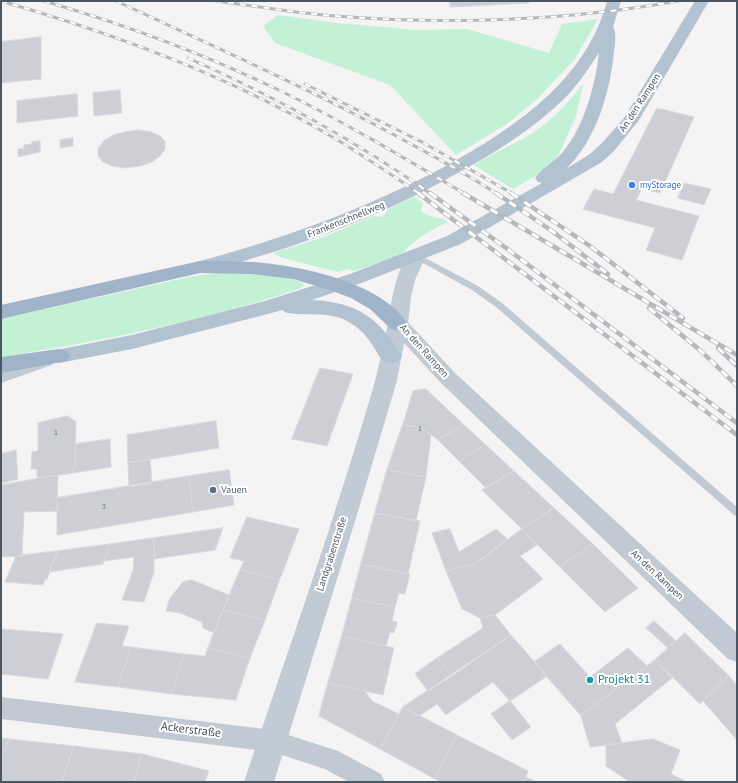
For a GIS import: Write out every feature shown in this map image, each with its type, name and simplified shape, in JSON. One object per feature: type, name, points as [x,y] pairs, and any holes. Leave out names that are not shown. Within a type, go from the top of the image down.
[{"type":"highway","points":[[200,268],[240,267],[270,270],[294,273],[337,285],[358,293],[377,304],[398,324]]},
{"type":"highway","name":"Frankenschnellweg","points":[[1,312],[200,268]]},
{"type":"highway","points":[[1,365],[59,356]]},
{"type":"main road","name":"Frankenschnellweg","points":[[200,268],[280,246],[351,219],[417,188],[494,146],[522,126],[567,86],[593,51],[607,24],[614,1]]},
{"type":"main road","name":"An den Rampen","points":[[398,324],[402,292],[416,256],[460,236],[556,183],[596,158],[624,129],[702,1]]},
{"type":"main road","points":[[59,356],[156,336],[270,307],[337,285],[416,256],[432,239],[534,184],[559,167],[571,154],[584,132],[596,97],[608,49],[607,24]]},
{"type":"main road","points":[[270,307],[320,307],[356,316],[369,326],[391,356]]},
{"type":"main road","name":"Landgrabenstraße","points":[[259,782],[385,384],[398,324]]},
{"type":"street","name":"An den Rampen","points":[[398,324],[448,378],[737,650]]},
{"type":"street","points":[[1,377],[59,356]]},
{"type":"street","name":"Ackerstraße","points":[[1,708],[273,741],[330,759],[373,782]]},
{"type":"lane","points":[[416,256],[475,288],[499,304],[737,512]]},
{"type":"green space","points":[[278,15],[337,23],[416,30],[467,29],[549,53],[562,24],[598,19],[575,59],[538,98],[508,123],[456,155],[390,85],[275,43],[263,26]]},
{"type":"green space","points":[[583,84],[576,116],[558,156],[540,173],[513,189],[474,165],[534,132],[564,106]]},
{"type":"green space","points":[[414,197],[423,203],[421,211],[448,222],[411,244],[402,255],[354,271],[348,269],[338,272],[283,258],[273,253],[321,238],[374,216],[382,217],[388,209]]},
{"type":"green space","points":[[219,273],[273,275],[293,279],[303,283],[303,286],[299,289],[226,311],[152,329],[1,357],[1,319],[194,276]]},
{"type":"building","points":[[449,1],[528,1],[529,3],[451,7]]},
{"type":"building","points":[[41,37],[41,79],[1,83],[1,42]]},
{"type":"building","points":[[120,90],[122,113],[94,116],[93,93]]},
{"type":"building","points":[[77,94],[78,116],[17,123],[17,101]]},
{"type":"building","points":[[657,108],[694,117],[660,193],[642,189],[636,200],[699,216],[682,260],[646,250],[655,228],[583,209],[594,189],[613,194]]},
{"type":"building","points":[[138,130],[151,132],[160,136],[165,141],[165,149],[160,156],[152,162],[140,166],[125,168],[112,166],[103,162],[98,156],[98,148],[104,141],[113,135]]},
{"type":"building","points":[[73,138],[73,146],[60,148],[60,140]]},
{"type":"building","points":[[40,141],[40,152],[18,157],[18,149],[24,148],[24,145],[32,144],[32,142]]},
{"type":"building","points":[[684,183],[711,189],[704,205],[678,198]]},
{"type":"building","points":[[320,368],[353,374],[327,446],[292,439]]},
{"type":"building","points":[[426,389],[464,425],[438,440],[431,434],[417,427],[403,424],[413,391]]},
{"type":"building","points":[[68,416],[76,422],[75,467],[67,474],[37,478],[37,469],[31,469],[32,452],[38,451],[38,423]]},
{"type":"building","points":[[216,421],[219,448],[128,463],[127,435]]},
{"type":"building","points":[[403,424],[417,427],[431,434],[426,477],[387,470]]},
{"type":"building","points":[[464,425],[486,445],[459,461],[438,440]]},
{"type":"building","points":[[110,439],[111,467],[67,474],[75,467],[76,444]]},
{"type":"building","points":[[486,445],[514,471],[486,488],[459,461]]},
{"type":"building","points":[[16,450],[18,479],[1,483],[1,454]]},
{"type":"building","points":[[150,459],[152,483],[129,487],[128,463]]},
{"type":"building","points":[[229,470],[234,505],[193,512],[189,476]]},
{"type":"building","points":[[387,470],[426,477],[416,521],[375,513]]},
{"type":"building","points":[[514,471],[554,508],[522,529],[482,490]]},
{"type":"building","points":[[58,475],[57,511],[24,512],[22,556],[1,557],[2,485]]},
{"type":"building","points":[[189,476],[193,512],[57,535],[57,498]]},
{"type":"building","points":[[554,508],[593,544],[560,567],[522,529]]},
{"type":"building","points":[[375,513],[420,521],[408,574],[361,564]]},
{"type":"building","points":[[247,517],[299,529],[280,579],[240,570],[244,561],[230,558]]},
{"type":"building","points":[[223,528],[215,550],[154,559],[154,538]]},
{"type":"building","points":[[450,529],[459,552],[496,529],[507,539],[475,564],[446,571],[432,533]]},
{"type":"building","points":[[522,529],[537,545],[520,556],[543,579],[495,615],[480,618],[462,609],[446,571],[475,564]]},
{"type":"building","points":[[154,538],[154,572],[144,602],[122,600],[133,570],[134,557],[104,561],[111,544]]},
{"type":"building","points":[[111,544],[103,564],[49,572],[58,551]]},
{"type":"building","points":[[593,544],[638,588],[605,612],[560,567]]},
{"type":"building","points":[[58,551],[47,579],[45,579],[43,585],[5,582],[16,556]]},
{"type":"building","points":[[361,564],[410,574],[405,594],[399,593],[395,607],[352,598]]},
{"type":"building","points":[[240,570],[280,579],[265,620],[223,610]]},
{"type":"building","points":[[192,580],[229,595],[214,633],[203,628],[202,622],[180,613],[166,611],[170,598],[183,582]]},
{"type":"building","points":[[352,598],[395,607],[392,621],[397,622],[394,633],[390,632],[386,646],[342,636]]},
{"type":"building","points":[[223,610],[265,620],[250,658],[208,648]]},
{"type":"building","points":[[495,615],[511,635],[452,676],[437,658],[483,628],[480,618]]},
{"type":"building","points":[[654,621],[676,641],[668,648],[646,628]]},
{"type":"building","points":[[97,623],[129,626],[122,646],[131,647],[118,687],[75,682]]},
{"type":"building","points":[[1,629],[63,634],[48,679],[1,674]]},
{"type":"building","points":[[685,633],[729,676],[700,704],[655,660]]},
{"type":"building","points":[[511,635],[547,676],[510,701],[493,682],[446,715],[437,704],[419,716],[403,707]]},
{"type":"building","points":[[342,636],[394,648],[383,695],[328,683]]},
{"type":"building","name":"Projekt 31","points":[[560,644],[590,677],[628,648],[647,666],[581,716],[534,662]]},
{"type":"building","points":[[131,647],[184,654],[172,694],[118,687]]},
{"type":"building","points":[[208,648],[250,658],[236,700],[172,694],[184,654],[205,656]]},
{"type":"building","points":[[437,658],[452,676],[428,691],[415,674]]},
{"type":"building","points":[[655,660],[672,678],[615,724],[622,743],[590,747],[581,716]]},
{"type":"building","points":[[729,676],[737,685],[737,740],[703,701]]},
{"type":"building","points":[[328,683],[365,691],[372,701],[399,714],[380,749],[319,716]]},
{"type":"building","points":[[510,701],[531,727],[512,740],[491,714]]},
{"type":"building","points":[[403,707],[457,735],[435,779],[380,749]]},
{"type":"building","points":[[457,735],[528,771],[524,782],[441,782],[435,779]]},
{"type":"building","points":[[1,738],[9,739],[1,759]]},
{"type":"building","points":[[9,739],[74,746],[62,782],[1,782],[1,759]]},
{"type":"building","points":[[653,739],[680,750],[671,774],[687,782],[630,782],[606,766],[606,745]]},
{"type":"building","points":[[74,746],[142,754],[134,782],[62,782]]},
{"type":"building","points":[[142,754],[209,771],[205,782],[134,782]]},
{"type":"building","points":[[526,777],[537,782],[524,782]]},
{"type":"railway","points":[[1,1],[86,27],[128,42],[250,93],[329,135],[364,156],[420,194]]},
{"type":"railway","points":[[44,1],[106,20],[166,42],[256,79],[353,129],[465,194]]},
{"type":"railway","points":[[116,1],[328,101],[436,157],[497,194]]},
{"type":"railway","points":[[216,1],[336,16],[422,20],[550,17],[636,8],[678,1]]},
{"type":"railway","points":[[188,58],[283,103],[373,155],[431,194]]},
{"type":"railway","points":[[305,84],[422,142],[513,194]]},
{"type":"railway","points":[[418,193],[737,435]]},
{"type":"railway","points":[[430,193],[506,248],[737,423]]},
{"type":"railway","points":[[463,193],[737,355]]},
{"type":"railway","points":[[496,193],[552,231],[608,274]]},
{"type":"railway","points":[[511,193],[590,246],[683,318]]},
{"type":"railway","points":[[649,308],[701,351],[737,386]]},
{"type":"railway","points":[[718,348],[737,366]]},
{"type":"place","name":"myStorage","points":[[632,185]]},
{"type":"place","name":"Vauen","points":[[213,490]]},
{"type":"place","name":"Projekt 31","points":[[590,680]]}]
